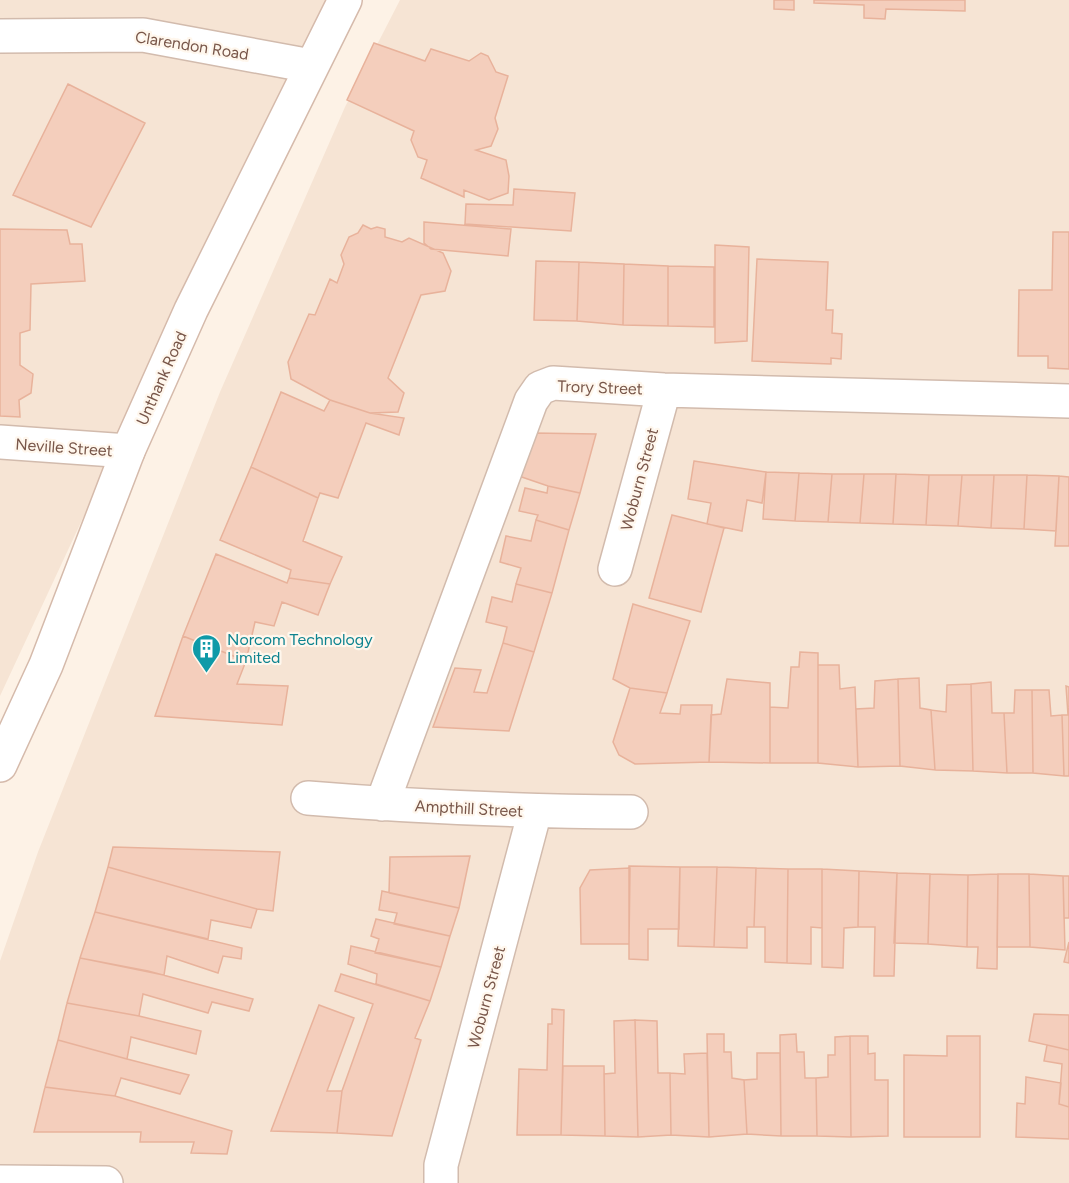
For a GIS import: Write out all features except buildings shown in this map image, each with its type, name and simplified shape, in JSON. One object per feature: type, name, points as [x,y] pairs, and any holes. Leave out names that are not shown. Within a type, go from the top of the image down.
[{"type":"street","name":"Unthank Road","points":[[0,765],[45,665],[129,451],[191,310],[345,0]]},
{"type":"street","name":"Clarendon Road","points":[[0,36],[143,35],[311,66]]},
{"type":"street","name":"Trory Street","points":[[382,804],[531,401],[540,388],[553,383],[664,390],[1069,401]]},
{"type":"street","name":"Woburn Street","points":[[615,569],[664,390]]},
{"type":"street","name":"Neville Street","points":[[0,442],[129,451]]},
{"type":"street","name":"Ampthill Street","points":[[308,798],[535,811],[631,812]]},
{"type":"street","name":"Woburn Street","points":[[441,1183],[441,1165],[535,811]]},
{"type":"street","points":[[0,1182],[106,1183]]},
{"type":"shaded area","points":[[0,0],[336,0],[109,462],[0,696]]},
{"type":"shaded area","points":[[400,0],[1069,0],[1069,1183],[0,1183],[0,961],[38,852],[220,392],[345,107]]},
{"type":"place","name":"Norcom Technology Limited","points":[[206,674]]}]
